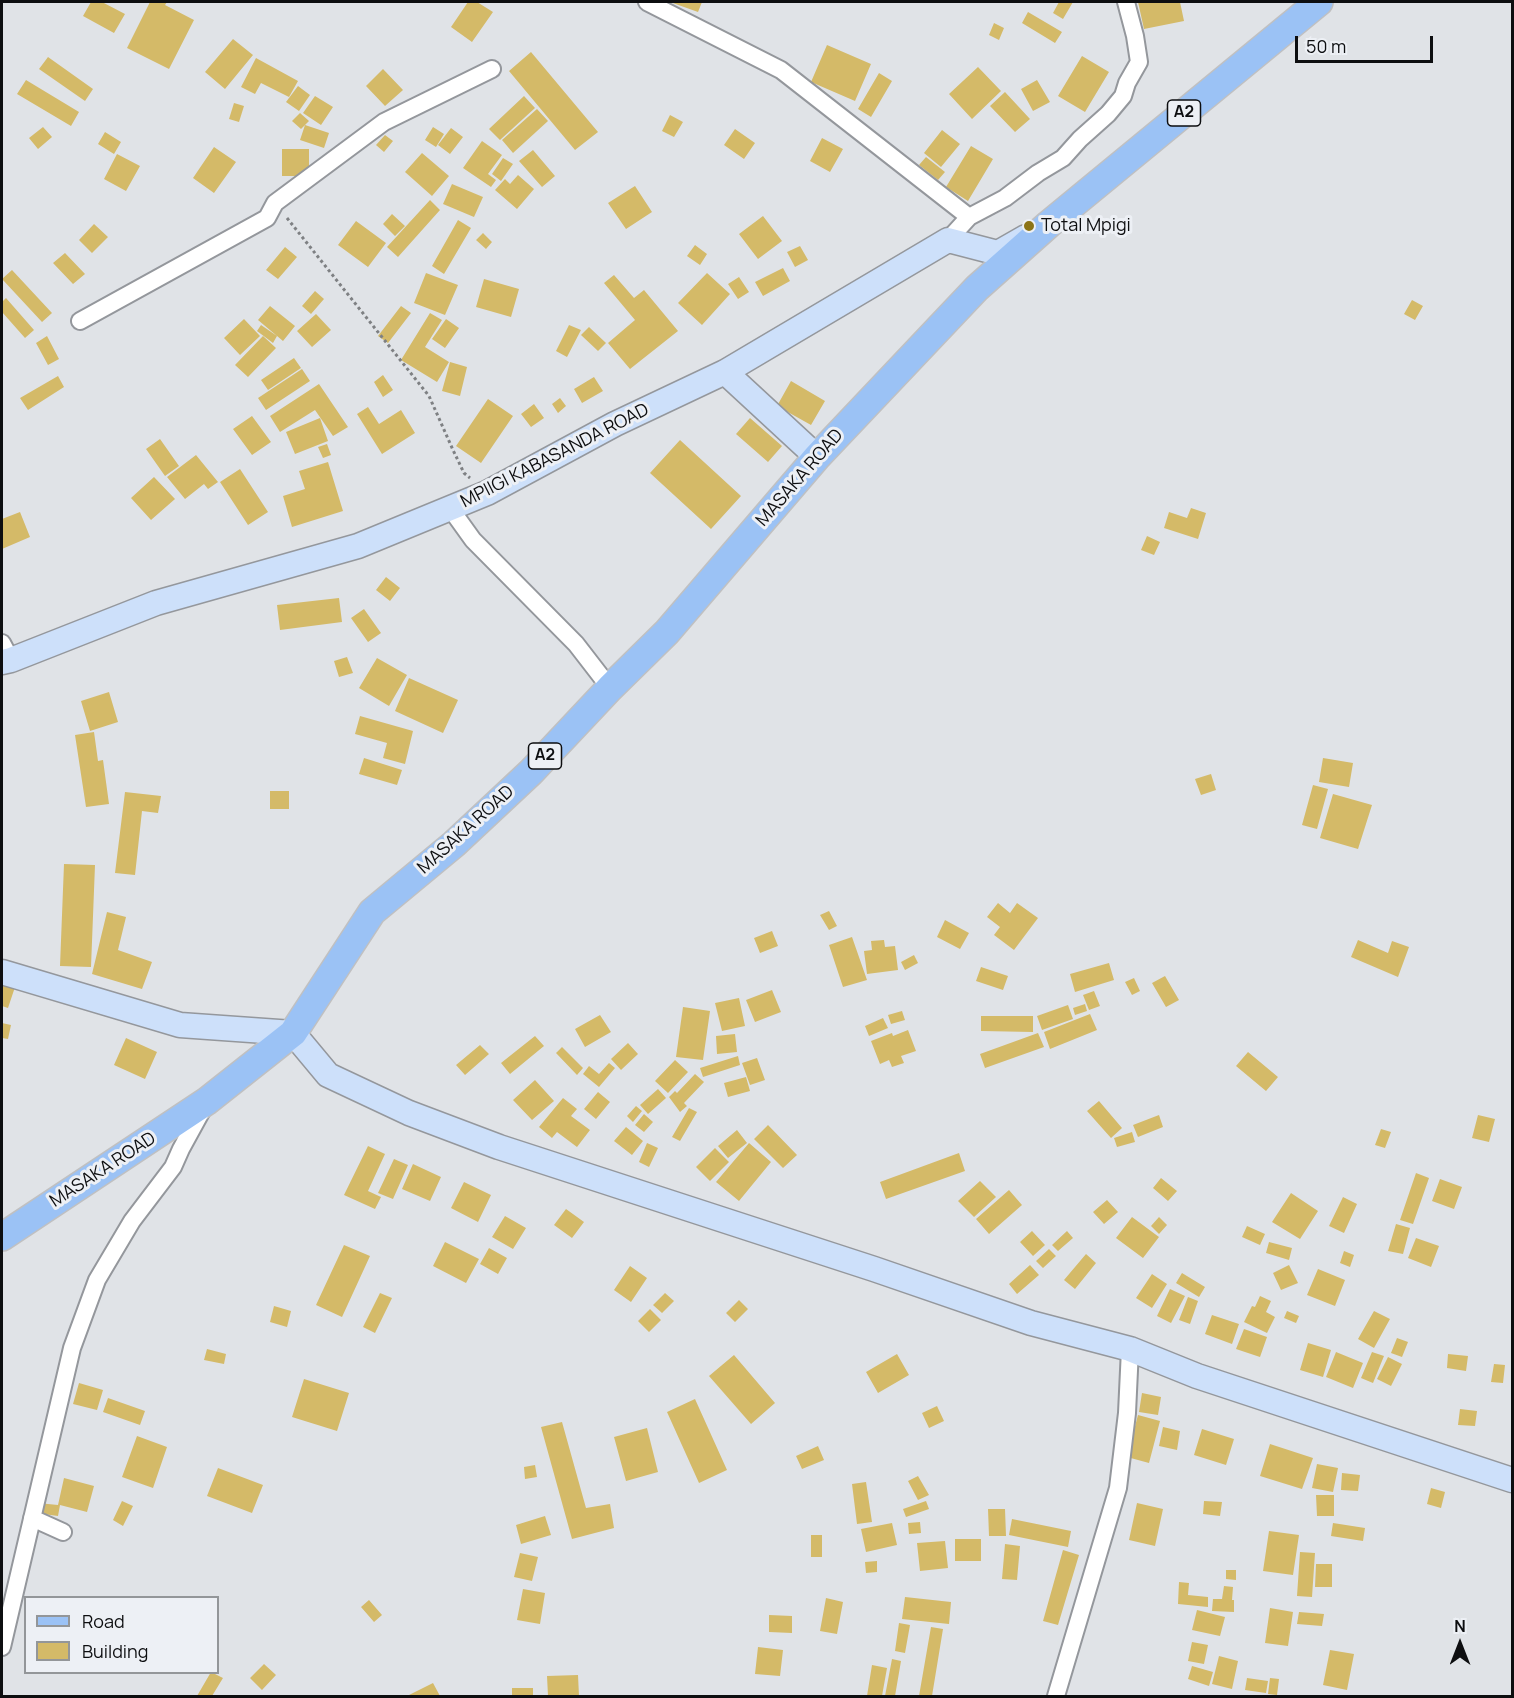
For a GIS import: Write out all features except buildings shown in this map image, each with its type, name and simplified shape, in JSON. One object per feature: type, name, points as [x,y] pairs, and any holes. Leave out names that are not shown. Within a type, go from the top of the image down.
[{"type":"main road","name":"A2","points":[[1049,225],[1318,2]]},
{"type":"main road","points":[[948,240],[998,253],[1049,225]]},
{"type":"main road","name":"MASAKA ROAD","points":[[2,1237],[207,1101],[293,1033],[372,912],[454,844],[531,772],[609,688],[667,632],[817,457],[977,288],[1049,225]]},
{"type":"main road","name":"MPIIGI KABASANDA ROAD","points":[[5,655],[156,603],[358,546],[487,493],[615,424],[725,372],[948,240]]},
{"type":"main road","points":[[725,372],[817,457]]},
{"type":"main road","points":[[2,972],[180,1025],[293,1033],[328,1075],[409,1113],[499,1147],[874,1269],[1031,1323],[1130,1350],[1197,1376],[1512,1480]]},
{"type":"street","points":[[647,2],[781,70],[969,217]]},
{"type":"street","points":[[948,240],[969,217],[1005,198],[1038,173],[1063,158],[1123,96],[1127,83],[1139,62],[1136,36],[1126,2]]},
{"type":"street","points":[[80,321],[267,218],[275,203],[384,122],[492,69]]},
{"type":"street","points":[[450,508],[473,540],[576,644],[609,688]]},
{"type":"street","points":[[2,1647],[72,1348],[97,1280],[132,1221],[174,1167],[207,1101]]},
{"type":"street","points":[[1056,1696],[1118,1488],[1127,1413],[1130,1350]]},
{"type":"street","points":[[32,1518],[63,1532]]},
{"type":"path","points":[[275,203],[429,396],[465,473],[487,493]]},
{"type":"place","name":"Total Mpigi","points":[[1029,226]]}]
